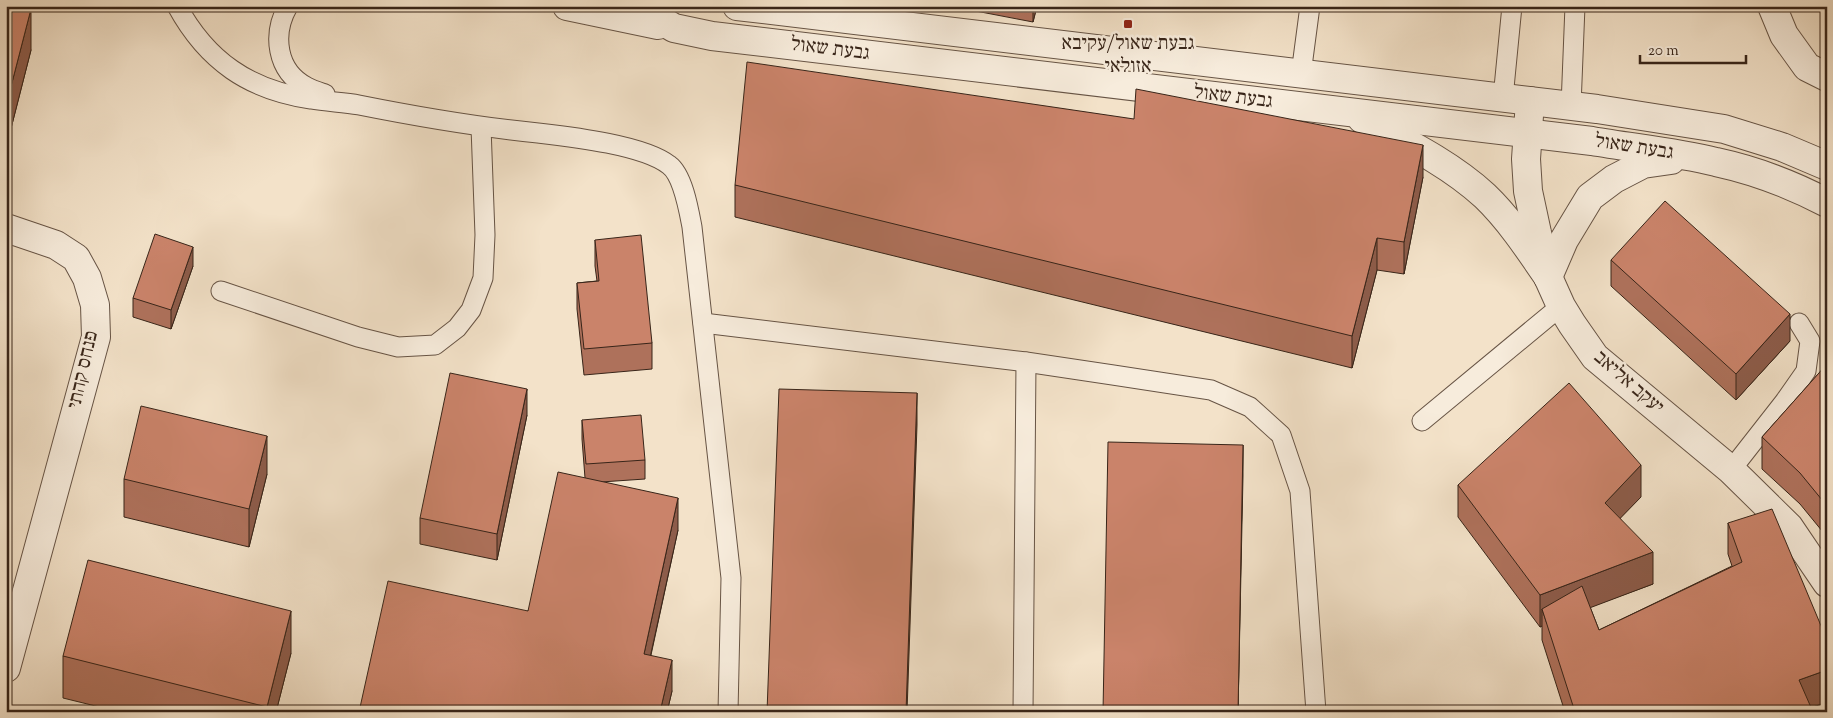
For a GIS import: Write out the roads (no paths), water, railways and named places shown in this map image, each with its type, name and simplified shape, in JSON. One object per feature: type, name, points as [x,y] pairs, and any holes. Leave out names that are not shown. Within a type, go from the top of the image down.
[{"type":"street","points":[[568,6],[674,28]]},
{"type":"street","name":"גבעת שאול","points":[[637,6],[674,28],[712,36],[1592,141],[1716,162],[1770,178],[1825,203]]},
{"type":"street","name":"גבעת שאול","points":[[737,6],[1571,106],[1724,129],[1782,147],[1827,166]]},
{"type":"street","points":[[1772,6],[1784,36],[1807,67],[1827,77]]},
{"type":"street","name":"יעקב אליאב","points":[[1530,101],[1526,159],[1528,191],[1548,277],[1561,306],[1595,357],[1731,470],[1789,527],[1827,583]]},
{"type":"street","points":[[1350,112],[1449,167],[1485,196],[1516,232],[1548,277]]},
{"type":"street","points":[[1548,277],[1564,240],[1590,197],[1614,179],[1643,164],[1687,157]]},
{"type":"street","name":"פנחס קהתי","points":[[6,228],[56,245],[76,258],[87,278],[95,305],[96,337],[6,668]]},
{"type":"lane","points":[[178,6],[189,28],[209,52],[236,73],[270,90],[311,99],[347,102]]},
{"type":"lane","points":[[288,6],[280,23],[278,38],[280,56],[288,71],[306,87],[347,102],[415,117],[481,128],[578,138],[641,151],[670,165],[685,191],[692,227],[731,578],[728,712]]},
{"type":"lane","points":[[1301,74],[1310,6]]},
{"type":"lane","points":[[1502,98],[1512,6]]},
{"type":"lane","points":[[1571,106],[1576,6]]},
{"type":"lane","points":[[222,291],[390,345],[398,347],[435,345],[457,328],[471,310],[483,278],[485,235],[481,128]]},
{"type":"lane","points":[[1422,421],[1561,306]]},
{"type":"lane","points":[[703,323],[1026,362],[1211,390],[1250,406],[1281,435],[1300,491],[1316,712]]},
{"type":"lane","points":[[1731,470],[1806,371],[1810,341],[1799,323]]},
{"type":"lane","points":[[1023,712],[1026,362]]},
{"type":"place","name":"גבעת שאול/עקיבא אזולאי","points":[[1128,24]]}]
